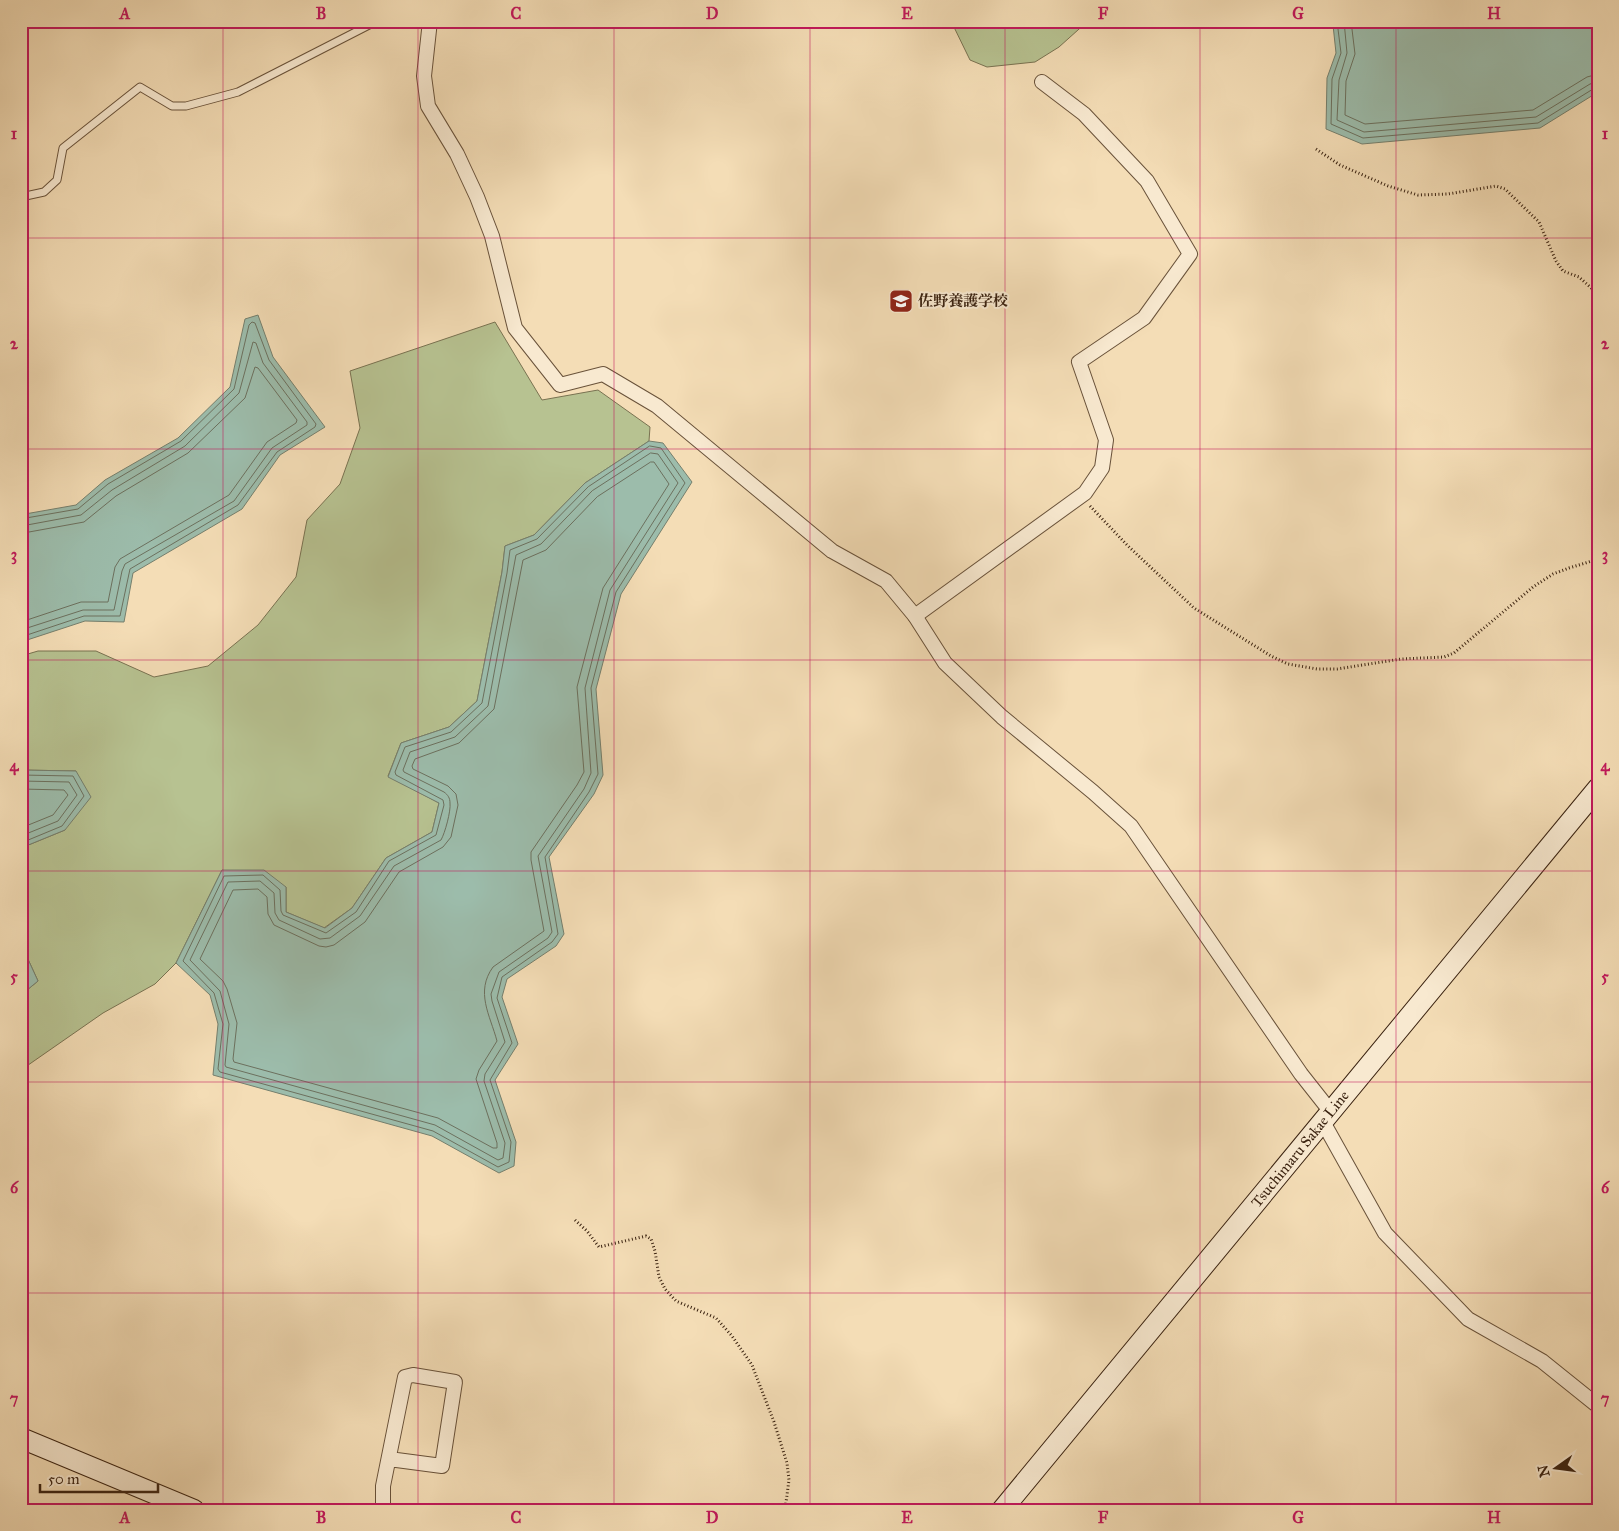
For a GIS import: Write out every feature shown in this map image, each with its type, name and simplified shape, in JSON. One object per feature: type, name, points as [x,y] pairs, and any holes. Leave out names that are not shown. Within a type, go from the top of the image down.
[{"type":"main road","name":"Tsuchimaru Sakae Line","points":[[1002,1510],[1598,788]]},
{"type":"main road","points":[[21,1438],[194,1510]]},
{"type":"street","points":[[430,21],[424,76],[428,106],[457,154],[486,220],[503,275],[515,328],[560,385],[603,374],[657,406],[832,551],[886,581],[915,616],[945,663],[1002,717],[1131,826],[1301,1074],[1327,1117],[1385,1233],[1468,1320],[1542,1361],[1598,1406]]},
{"type":"street","points":[[915,616],[1085,493],[1102,468],[1106,440],[1079,362],[1144,318],[1190,254],[1147,181],[1084,114],[1042,82]]},
{"type":"street","points":[[383,1510],[384,1486],[404,1377],[413,1375],[455,1382],[442,1466],[389,1459]]},
{"type":"lane","points":[[21,197],[44,192],[56,180],[63,148],[140,86],[172,106],[186,106],[238,92],[377,21]]},
{"type":"path","points":[[1316,149],[1348,168],[1388,186],[1418,195],[1448,194],[1496,186],[1506,189],[1540,222],[1556,261],[1564,271],[1578,277],[1598,294]]},
{"type":"path","points":[[1081,496],[1128,545],[1194,608],[1272,656],[1288,664],[1317,670],[1337,670],[1401,659],[1444,657],[1454,653],[1533,587],[1553,574],[1592,561],[1598,561]]},
{"type":"path","points":[[575,1220],[587,1231],[598,1247],[646,1236],[651,1239],[659,1277],[676,1301],[716,1318],[732,1336],[752,1366],[774,1422],[784,1454],[789,1480],[785,1510]]},
{"type":"green space","points":[[951,21],[1088,21],[1059,47],[1035,62],[987,67],[970,60]]},
{"type":"green space","points":[[495,322],[542,400],[598,390],[650,427],[649,441],[585,483],[534,535],[505,546],[502,572],[477,701],[449,727],[401,743],[388,776],[439,803],[432,832],[386,858],[352,908],[324,928],[286,912],[286,887],[222,870],[176,963],[155,984],[103,1013],[21,1070],[21,995],[38,981],[21,944],[21,848],[65,830],[76,771],[21,770],[21,656],[38,651],[96,651],[154,677],[208,666],[258,625],[296,577],[307,520],[340,484],[360,428],[350,371]]},
{"type":"water","points":[[1331,21],[1598,21],[1598,92],[1540,128],[1362,144],[1326,129],[1327,78],[1336,53]]},
{"type":"water","points":[[258,315],[273,357],[325,427],[280,455],[242,509],[133,573],[124,622],[85,621],[21,642],[21,512],[25,514],[76,505],[105,480],[178,438],[230,387],[245,319]]},
{"type":"water","points":[[649,441],[663,443],[692,482],[621,594],[596,689],[603,775],[594,794],[549,857],[564,934],[556,946],[507,979],[502,997],[518,1044],[495,1080],[516,1142],[514,1166],[499,1173],[432,1136],[213,1075],[218,1024],[210,995],[176,963],[222,870],[264,870],[286,887],[286,912],[325,928],[352,908],[386,858],[432,832],[439,803],[388,777],[401,743],[449,727],[477,701],[502,572],[505,546],[534,535],[585,483]]},
{"type":"water","points":[[21,770],[76,771],[91,797],[65,830],[21,848]]},
{"type":"water","points":[[21,944],[38,981],[21,995]]},
{"type":"place","name":"佐野養護学校","points":[[901,301]]}]
